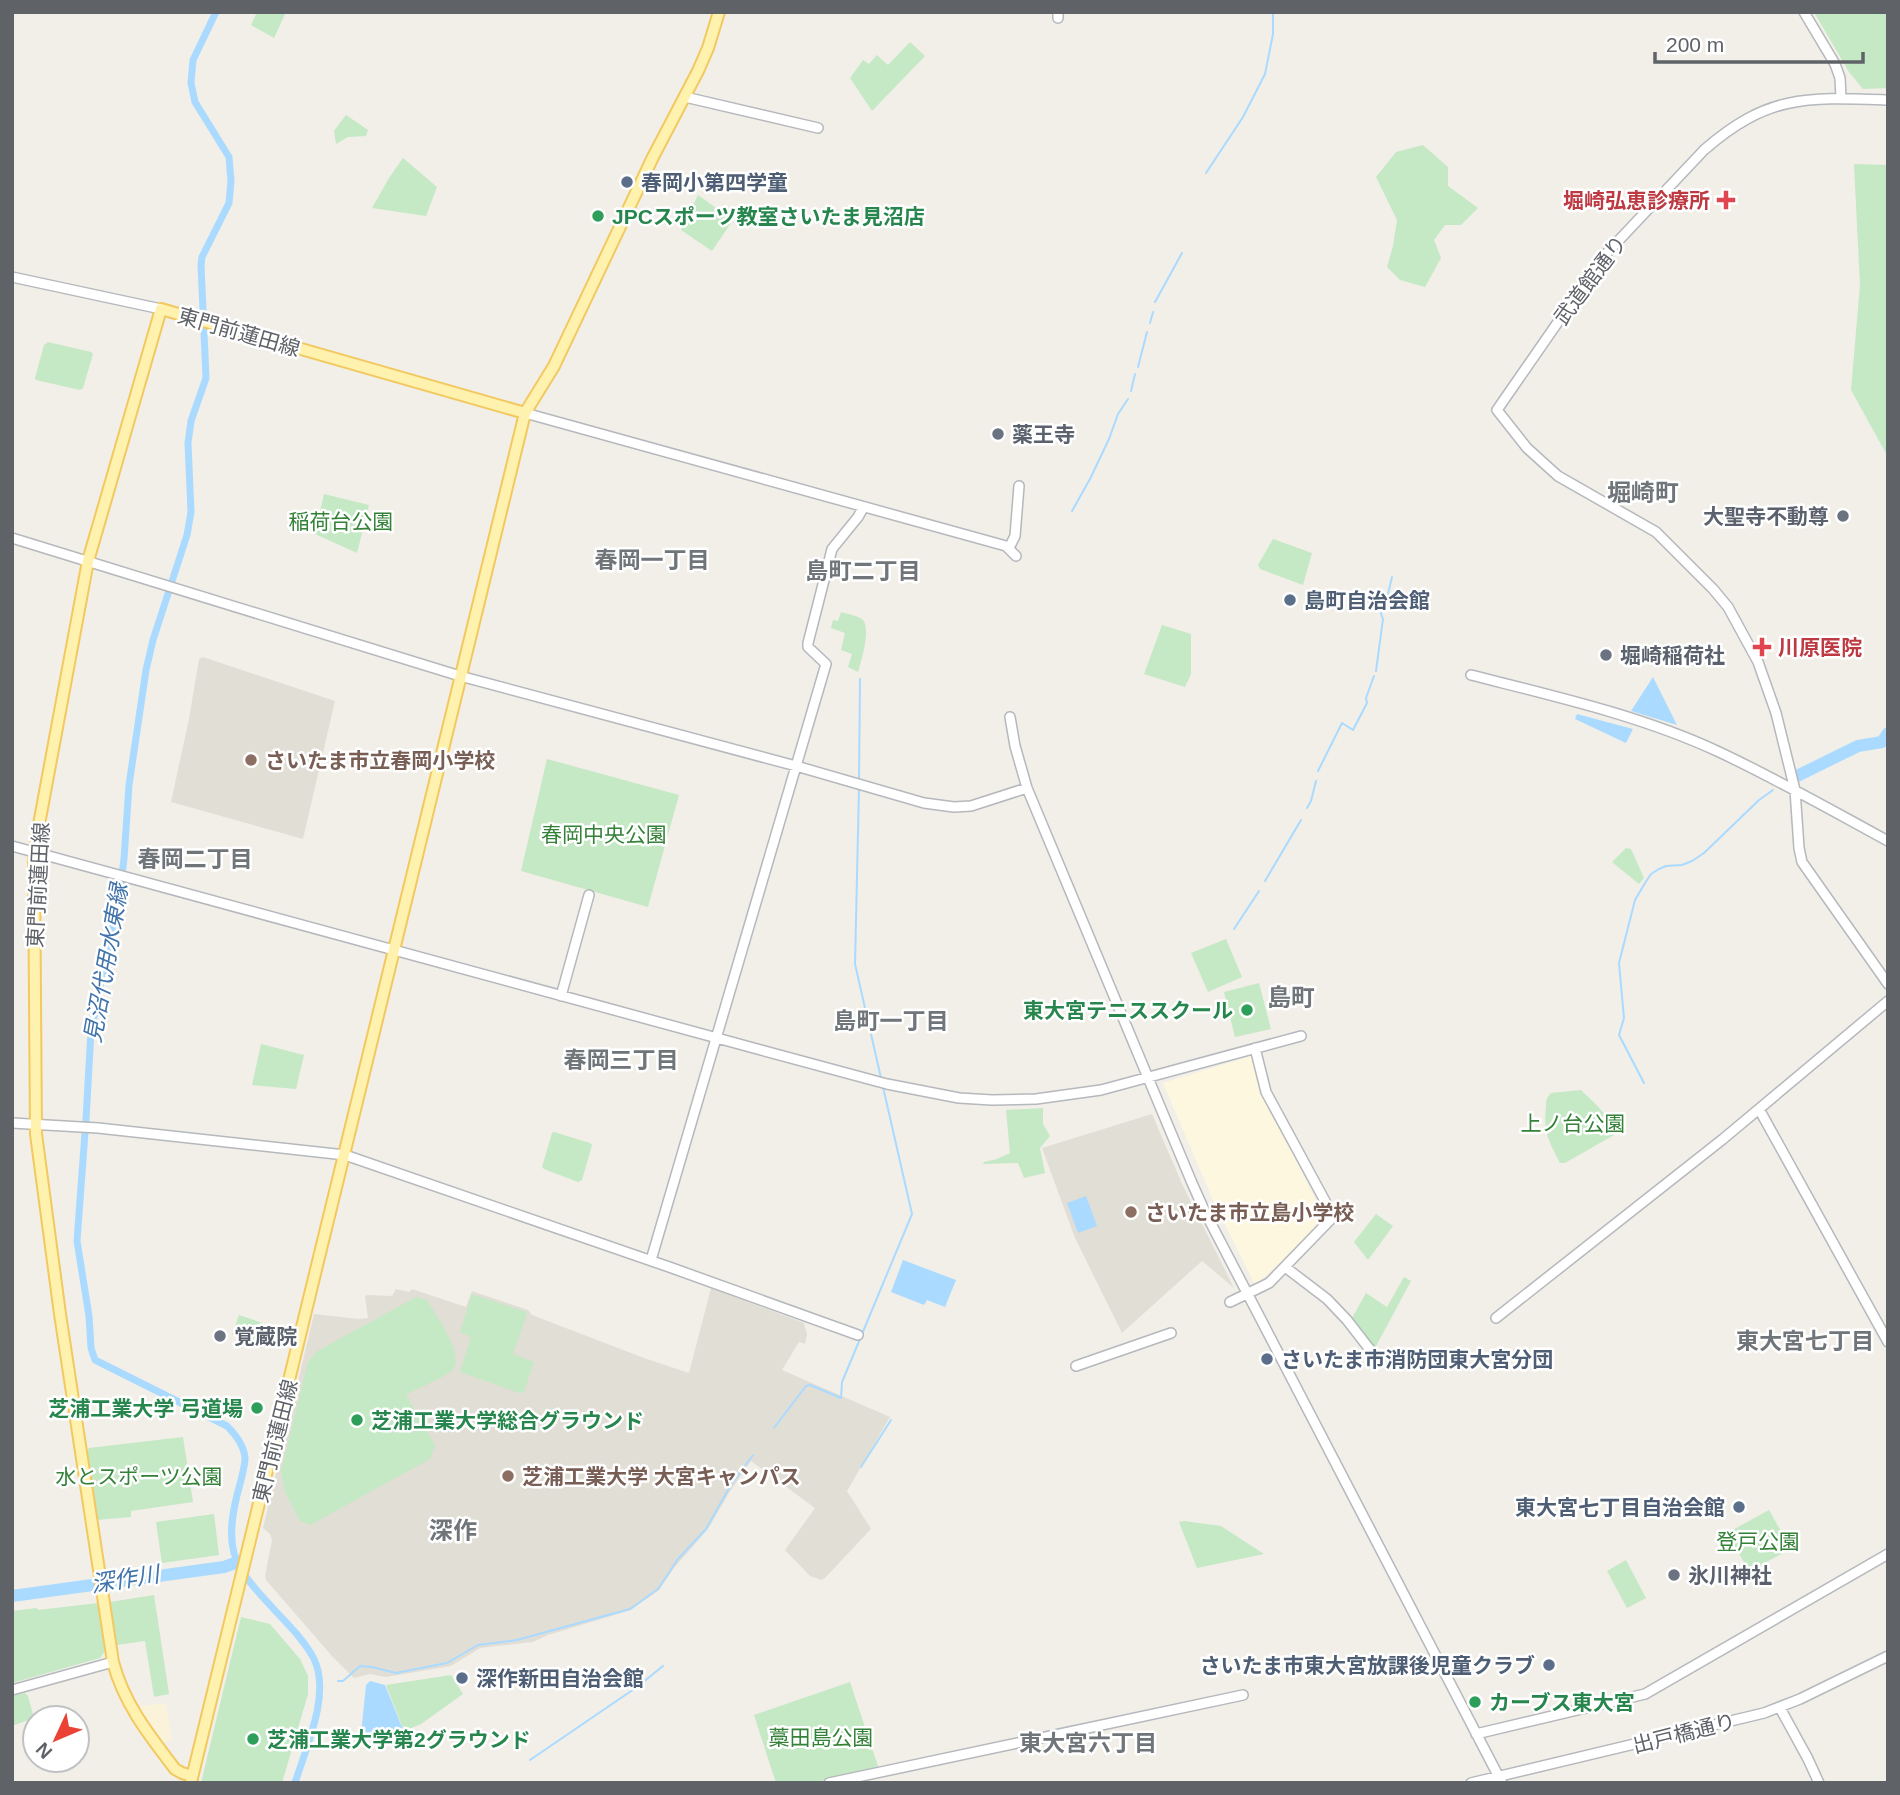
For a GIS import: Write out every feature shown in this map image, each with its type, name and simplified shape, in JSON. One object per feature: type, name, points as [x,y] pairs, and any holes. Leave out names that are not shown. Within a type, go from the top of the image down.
[{"type":"main road","name":"東門前蓮田線","points":[[525,413],[161,309],[88,561],[35,852],[35,1124],[60,1314],[113,1662],[122,1690],[144,1728],[175,1769],[192,1779],[525,413],[554,366],[704,58],[719,12]]},
{"type":"street","points":[[1804,12],[1835,64],[1840,78],[1841,98]]},
{"type":"street","points":[[685,97],[818,128]]},
{"type":"street","name":"武道館通り","points":[[1795,790],[1764,677],[1742,631],[1722,599],[1656,531],[1549,469],[1516,435],[1497,410],[1603,257],[1704,150],[1737,123],[1759,111],[1803,99],[1888,100]]},
{"type":"street","points":[[12,277],[161,309]]},
{"type":"street","points":[[525,413],[1009,548],[1016,556]]},
{"type":"street","points":[[1009,548],[1015,537],[1019,486]]},
{"type":"street","points":[[651,1260],[826,664],[808,647],[808,643],[832,549],[863,508]]},
{"type":"street","points":[[12,538],[460,676],[940,806],[971,806],[1027,788]]},
{"type":"street","points":[[1471,676],[1577,702],[1717,750],[1888,841]]},
{"type":"street","points":[[1010,717],[1027,788],[1201,1202],[1500,1779]]},
{"type":"street","points":[[1795,790],[1802,862],[1888,984]]},
{"type":"street","points":[[12,846],[887,1084],[959,1098],[1036,1099],[1101,1090],[1301,1036]]},
{"type":"street","points":[[561,996],[589,895]]},
{"type":"street","points":[[1496,1318],[1759,1109],[1888,1001]]},
{"type":"street","points":[[1230,1302],[1265,1286],[1331,1219],[1332,1214],[1266,1092],[1255,1048]]},
{"type":"street","points":[[1759,1109],[1888,1342]]},
{"type":"street","points":[[12,1123],[88,1127],[345,1155],[651,1260],[858,1335]]},
{"type":"street","points":[[1285,1267],[1327,1299],[1378,1360]]},
{"type":"street","points":[[1076,1366],[1171,1333]]},
{"type":"street","points":[[1476,1734],[1645,1694],[1888,1554]]},
{"type":"street","name":"出戸橋通り","points":[[1471,1783],[1500,1779],[1780,1708],[1888,1656]]},
{"type":"street","points":[[12,1690],[113,1662]]},
{"type":"street","points":[[829,1783],[1243,1695]]},
{"type":"street","points":[[1780,1708],[1819,1783]]},
{"type":"shaded area","name":"さいたま市立春岡小学校","points":[[203,657],[335,701],[303,839],[171,802],[199,659]]},
{"type":"shaded area","points":[[1251,1056],[1260,1087],[1324,1217],[1255,1285],[1213,1200],[1163,1083]]},
{"type":"shaded area","name":"さいたま市立島小学校","points":[[1152,1114],[1183,1186],[1234,1288],[1202,1261],[1122,1333],[1075,1238],[1042,1148]]},
{"type":"shaded area","name":"芝浦工業大学 大宮キャンパス","points":[[711,1288],[804,1323],[807,1334],[805,1344],[799,1342],[782,1370],[890,1417],[847,1491],[871,1529],[825,1578],[821,1580],[810,1576],[785,1550],[815,1508],[751,1461],[708,1529],[659,1590],[631,1610],[533,1642],[480,1648],[451,1666],[386,1677],[370,1674],[354,1678],[266,1580],[272,1540],[263,1528],[314,1314],[368,1318],[365,1297],[392,1296],[396,1289],[409,1292],[412,1289],[466,1307],[472,1291],[689,1373]]},
{"type":"green space","points":[[257,12],[286,12],[274,38],[251,25]]},
{"type":"green space","points":[[1814,12],[1888,12],[1888,88],[1863,89],[1849,72]]},
{"type":"green space","points":[[910,42],[925,56],[872,111],[850,78],[863,60],[869,64],[877,55],[888,65]]},
{"type":"green space","points":[[346,115],[368,130],[366,136],[348,137],[336,144],[334,131]]},
{"type":"green space","points":[[1423,145],[1448,167],[1448,186],[1478,208],[1461,225],[1445,225],[1434,240],[1441,258],[1425,287],[1400,280],[1387,267],[1397,220],[1376,177],[1396,152]]},
{"type":"green space","points":[[403,158],[437,187],[426,216],[372,208]]},
{"type":"green space","points":[[1854,164],[1888,165],[1888,457],[1851,390],[1860,285]]},
{"type":"green space","points":[[698,195],[733,220],[712,251],[681,230]]},
{"type":"green space","points":[[48,342],[93,354],[83,388],[80,390],[36,380],[44,345]]},
{"type":"green space","name":"稲荷台公園","points":[[324,494],[369,505],[357,553],[315,534]]},
{"type":"green space","points":[[1273,539],[1312,553],[1303,585],[1260,569],[1258,565]]},
{"type":"green space","points":[[841,612],[856,616],[863,620],[865,625],[865,646],[858,672],[848,667],[852,654],[841,650],[845,633],[831,628],[833,620],[838,621]]},
{"type":"green space","points":[[1162,625],[1191,634],[1191,674],[1185,687],[1144,674]]},
{"type":"green space","name":"春岡中央公園","points":[[547,759],[679,795],[648,907],[521,871]]},
{"type":"green space","points":[[1626,848],[1631,849],[1644,878],[1639,884],[1612,862]]},
{"type":"green space","points":[[1226,939],[1242,977],[1208,992],[1191,953]]},
{"type":"green space","name":"東大宮テニススクール","points":[[1259,983],[1271,1029],[1235,1037],[1224,992]]},
{"type":"green space","points":[[261,1044],[304,1055],[296,1089],[252,1085]]},
{"type":"green space","name":"上ノ台公園","points":[[1581,1090],[1606,1116],[1614,1135],[1565,1163],[1560,1163],[1546,1131],[1548,1096],[1551,1093]]},
{"type":"green space","points":[[1043,1108],[1043,1124],[1050,1136],[1040,1148],[1045,1173],[1024,1178],[1018,1163],[983,1164],[1010,1153],[1006,1110]]},
{"type":"green space","points":[[554,1132],[592,1145],[582,1180],[578,1182],[542,1167]]},
{"type":"green space","points":[[1376,1214],[1393,1226],[1368,1260],[1354,1242]]},
{"type":"green space","points":[[1404,1277],[1411,1281],[1375,1348],[1352,1318],[1366,1293],[1387,1307]]},
{"type":"green space","points":[[472,1294],[526,1312],[513,1354],[534,1362],[524,1392],[519,1393],[460,1372],[471,1337],[460,1332]]},
{"type":"green space","name":"芝浦工業大学総合グラウンド","points":[[416,1297],[427,1300],[449,1336],[456,1357],[455,1366],[450,1372],[406,1395],[435,1445],[430,1459],[310,1525],[300,1521],[285,1492],[281,1471],[308,1362],[316,1352]]},
{"type":"green space","points":[[239,1315],[271,1326],[265,1346],[232,1335]]},
{"type":"green space","name":"水とスポーツ公園","points":[[183,1437],[193,1502],[131,1511],[131,1517],[97,1520],[87,1451],[89,1448]]},
{"type":"green space","name":"登戸公園","points":[[1769,1510],[1791,1549],[1749,1571],[1727,1533]]},
{"type":"green space","points":[[214,1514],[219,1555],[162,1563],[156,1522]]},
{"type":"green space","points":[[1179,1522],[1221,1526],[1264,1554],[1197,1568]]},
{"type":"green space","points":[[1626,1560],[1646,1598],[1627,1608],[1607,1571]]},
{"type":"green space","points":[[154,1595],[169,1694],[154,1697],[145,1641],[117,1645],[110,1602]]},
{"type":"green space","points":[[98,1603],[105,1651],[100,1658],[12,1683],[12,1611]]},
{"type":"green space","name":"芝浦工業大学第2グラウンド","points":[[241,1617],[270,1624],[300,1659],[308,1676],[308,1694],[282,1783],[201,1783]]},
{"type":"green space","points":[[451,1675],[463,1694],[421,1724],[404,1731],[386,1685]]},
{"type":"green space","name":"藁田島公園","points":[[850,1682],[879,1769],[810,1783],[776,1783],[754,1715]]},
{"type":"green space","points":[[25,1693],[30,1704],[21,1704],[21,1723],[12,1726],[12,1696]]},
{"type":"sand","points":[[166,1703],[172,1740],[163,1742],[139,1709],[141,1706]]},
{"type":"water","points":[[1653,677],[1677,725],[1631,711]]},
{"type":"water","points":[[1577,714],[1633,729],[1626,743],[1575,719]]},
{"type":"water","points":[[1086,1196],[1097,1226],[1078,1233],[1067,1203]]},
{"type":"water","points":[[903,1260],[956,1280],[945,1307],[927,1300],[924,1305],[891,1292]]},
{"type":"water","points":[[370,1681],[385,1685],[404,1732],[377,1737],[361,1734],[366,1685]]},
{"type":"waterway","name":"見沼代用水東縁","points":[[216,12],[193,60],[191,83],[195,102],[229,157],[229,203],[202,257],[206,378],[191,421],[188,443],[191,512],[187,535],[146,670],[129,785],[120,890],[91,1031],[77,1241],[89,1316],[91,1348],[95,1360],[227,1426],[243,1449],[245,1458],[232,1527],[234,1553],[249,1581],[305,1645],[319,1673],[320,1688],[315,1721],[295,1783]]},
{"type":"waterway","points":[[1206,173],[1243,117],[1265,74],[1273,34],[1273,12]]},
{"type":"waterway","points":[[1155,302],[1182,253]]},
{"type":"waterway","points":[[1150,323],[1153,312]]},
{"type":"waterway","points":[[1138,367],[1147,332]]},
{"type":"waterway","points":[[1131,391],[1135,374]]},
{"type":"waterway","points":[[1072,511],[1109,439],[1118,414],[1128,399]]},
{"type":"waterway","points":[[1386,602],[1392,577]]},
{"type":"waterway","points":[[1376,671],[1383,619],[1381,614],[1384,607]]},
{"type":"waterway","points":[[1318,771],[1342,723],[1353,730],[1367,703],[1366,698],[1374,676]]},
{"type":"waterway","points":[[859,780],[860,679]]},
{"type":"waterway","points":[[1797,776],[1858,746],[1882,742],[1888,733]]},
{"type":"waterway","points":[[1307,808],[1316,781]]},
{"type":"waterway","points":[[859,789],[855,964],[881,1078]]},
{"type":"waterway","points":[[1644,1083],[1619,1035],[1624,1018],[1619,963],[1635,900],[1651,874],[1666,866],[1682,865],[1704,853],[1773,790]]},
{"type":"waterway","points":[[1265,881],[1301,820]]},
{"type":"waterway","points":[[1234,929],[1259,891]]},
{"type":"waterway","points":[[862,1334],[912,1214],[883,1087]]},
{"type":"waterway","points":[[774,1428],[806,1386],[810,1385],[841,1398],[842,1382],[860,1339]]},
{"type":"waterway","points":[[861,1467],[891,1420]]},
{"type":"waterway","points":[[338,1681],[343,1681],[360,1666],[396,1673],[447,1663],[478,1645],[517,1640],[630,1609],[658,1589],[678,1559],[706,1529],[732,1483],[753,1455]]},
{"type":"waterway","name":"深作川","points":[[12,1596],[224,1567],[238,1562]]},
{"type":"waterway","points":[[642,1683],[663,1666]]},
{"type":"waterway","points":[[530,1760],[637,1687]]},
{"type":"place","name":"春岡小第四学童","points":[[627,182]]},
{"type":"place","name":"堀崎弘恵診療所","points":[[1726,200]]},
{"type":"place","name":"JPCスポーツ教室さいたま見沼店","points":[[598,216]]},
{"type":"place","name":"薬王寺","points":[[998,434]]},
{"type":"place","name":"大聖寺不動尊","points":[[1843,516]]},
{"type":"place","name":"島町自治会館","points":[[1290,600]]},
{"type":"place","name":"川原医院","points":[[1762,647]]},
{"type":"place","name":"堀崎稲荷社","points":[[1606,655]]},
{"type":"place","name":"さいたま市立春岡小学校","points":[[251,760]]},
{"type":"place","name":"東大宮テニススクール","points":[[1247,1010]]},
{"type":"place","name":"さいたま市立島小学校","points":[[1131,1212]]},
{"type":"place","name":"覚蔵院","points":[[220,1336]]},
{"type":"place","name":"さいたま市消防団東大宮分団","points":[[1267,1359]]},
{"type":"place","name":"芝浦工業大学 弓道場","points":[[257,1408]]},
{"type":"place","name":"芝浦工業大学総合グラウンド","points":[[357,1420]]},
{"type":"place","name":"芝浦工業大学 大宮キャンパス","points":[[508,1476]]},
{"type":"place","name":"東大宮七丁目自治会館","points":[[1739,1507]]},
{"type":"place","name":"氷川神社","points":[[1674,1575]]},
{"type":"place","name":"さいたま市東大宮放課後児童クラブ","points":[[1549,1665]]},
{"type":"place","name":"深作新田自治会館","points":[[462,1678]]},
{"type":"place","name":"カーブス東大宮","points":[[1475,1702]]},
{"type":"place","name":"芝浦工業大学第2グラウンド","points":[[253,1739]]},
{"type":"district","name":"堀崎町","points":[[1643,492]]},
{"type":"district","name":"春岡一丁目","points":[[652,560]]},
{"type":"district","name":"島町二丁目","points":[[863,571]]},
{"type":"district","name":"春岡二丁目","points":[[195,859]]},
{"type":"district","name":"島町","points":[[1291,997]]},
{"type":"district","name":"島町一丁目","points":[[891,1021]]},
{"type":"district","name":"春岡三丁目","points":[[621,1060]]},
{"type":"district","name":"東大宮七丁目","points":[[1805,1341]]},
{"type":"district","name":"深作","points":[[453,1530]]},
{"type":"district","name":"東大宮六丁目","points":[[1088,1743]]}]
